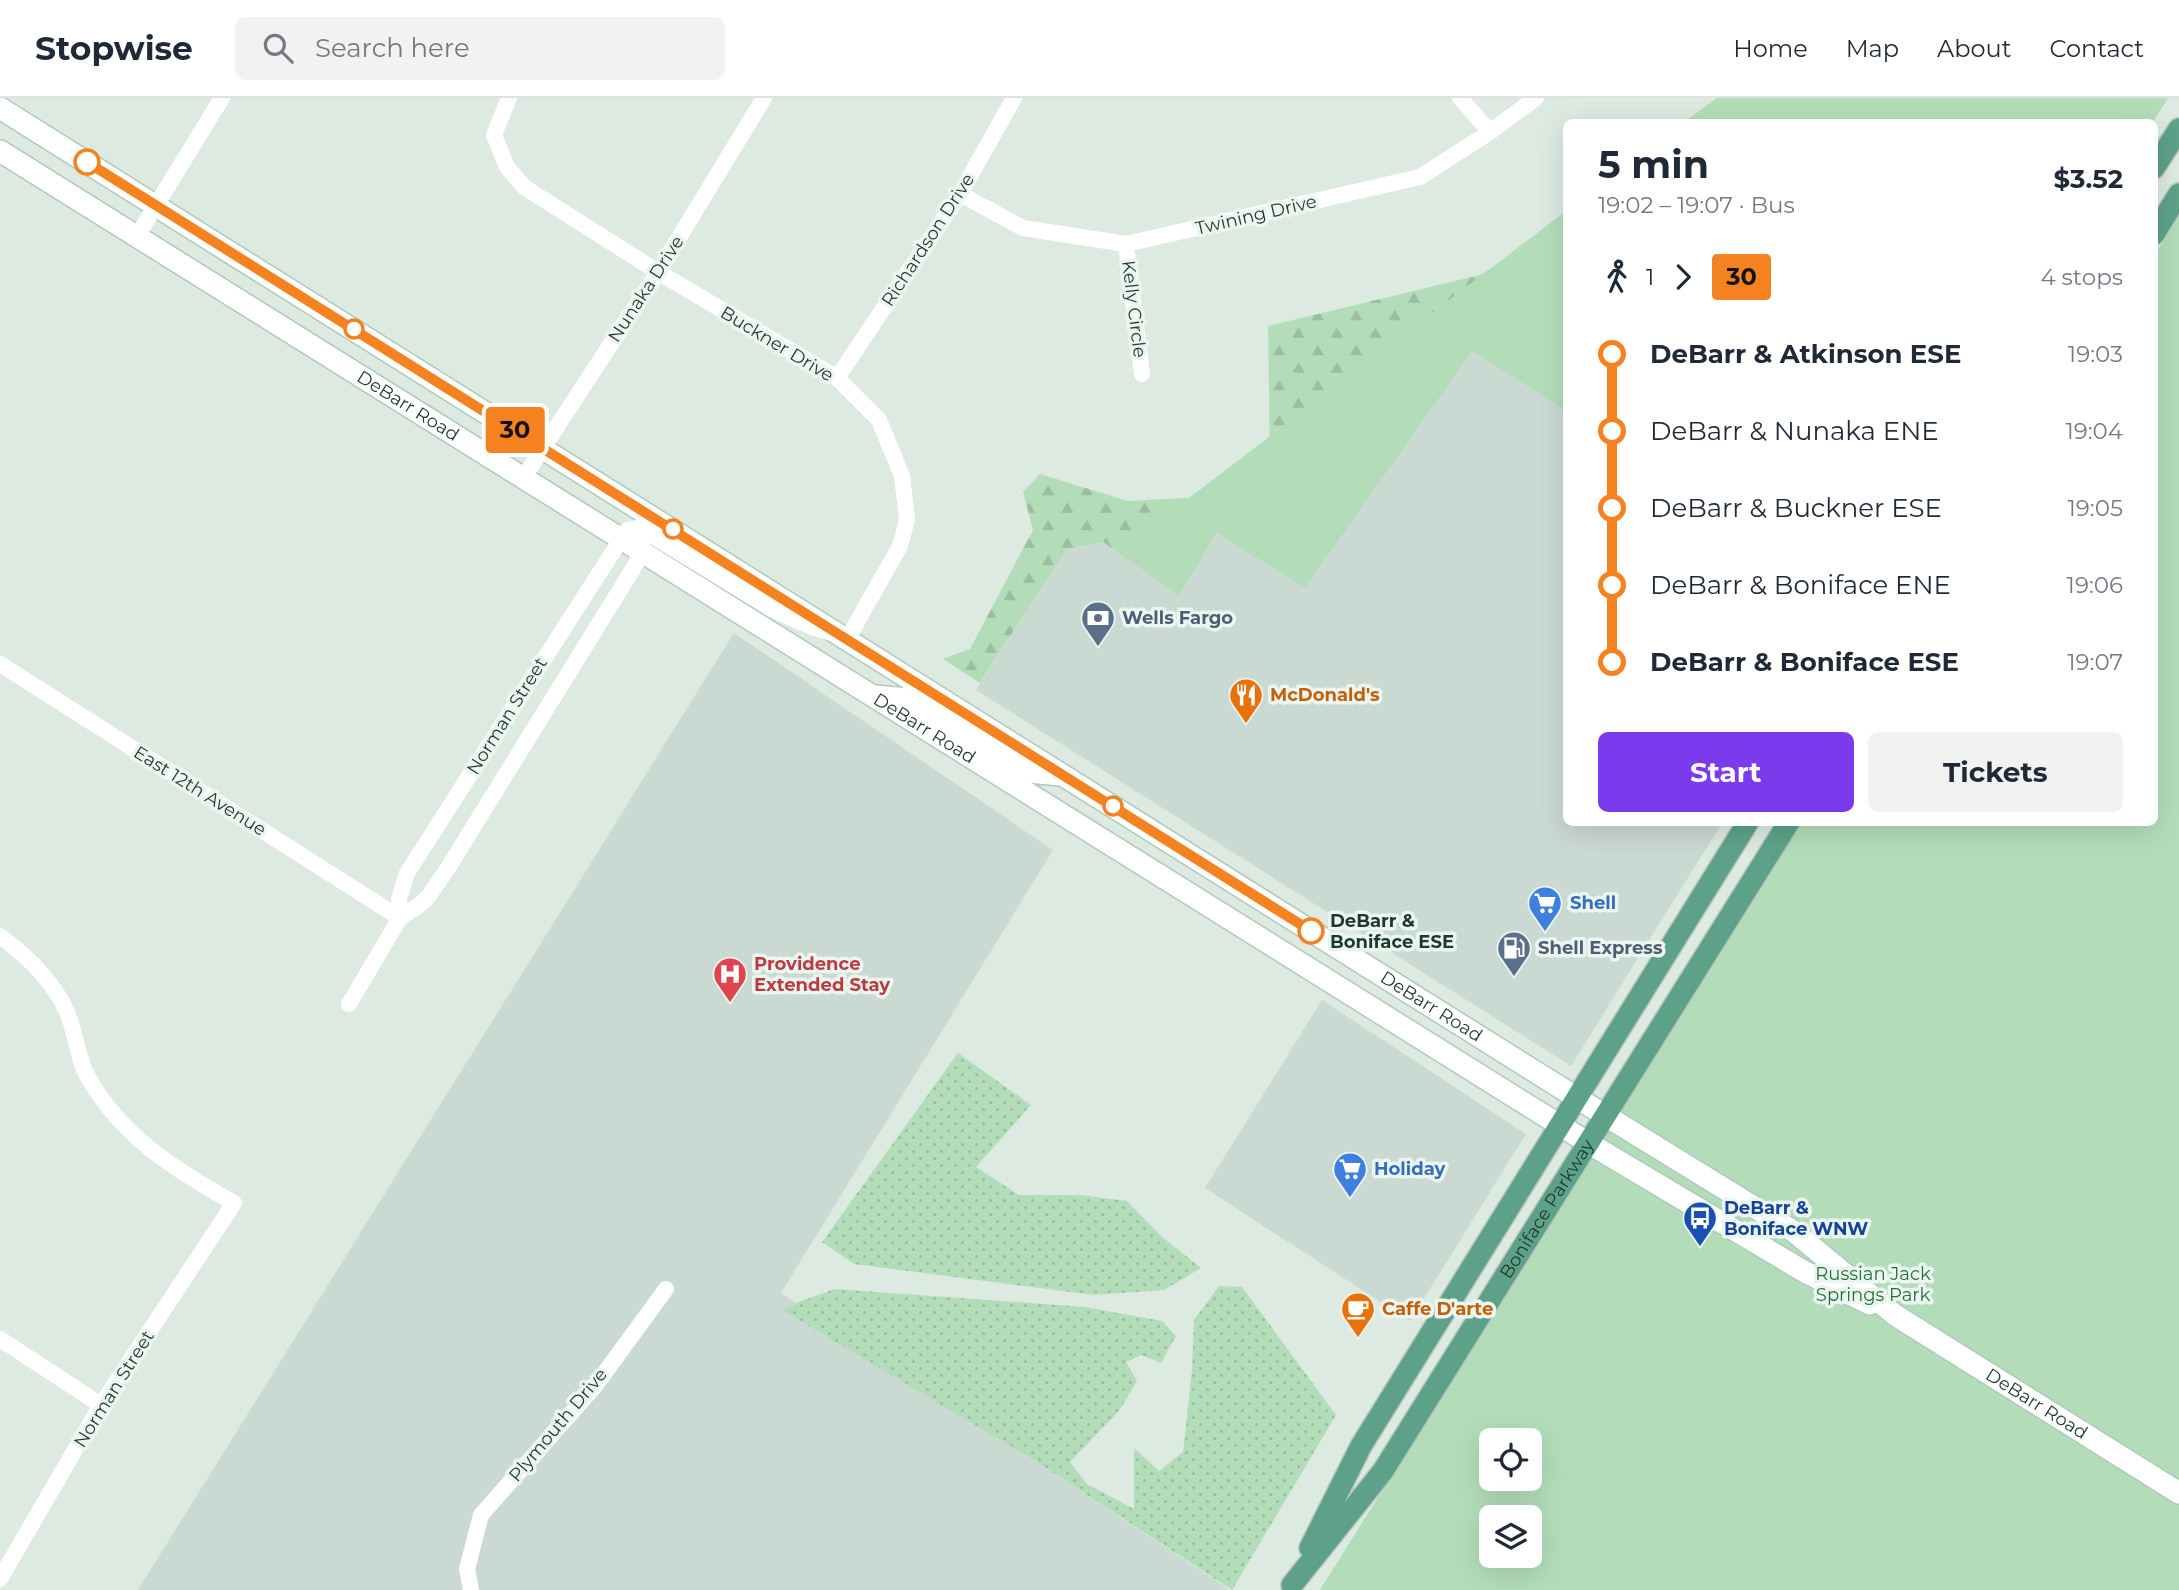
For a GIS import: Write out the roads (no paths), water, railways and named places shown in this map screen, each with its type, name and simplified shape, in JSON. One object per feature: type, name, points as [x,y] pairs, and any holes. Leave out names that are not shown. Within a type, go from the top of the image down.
[{"type":"main road","name":"DeBarr Road","points":[[0,108],[1793,1231],[1895,1315],[2179,1493]]},
{"type":"main road","points":[[2158,162],[2179,128]]},
{"type":"main road","name":"DeBarr Road","points":[[0,151],[524,477],[630,532],[641,550],[1590,1144],[1814,1278],[1895,1315]]},
{"type":"main road","points":[[2158,228],[2179,194]]},
{"type":"main road","points":[[871,695],[918,700],[1028,772],[1065,776]]},
{"type":"main road","name":"Boniface Parkway","points":[[1290,1588],[1361,1446],[1746,826]]},
{"type":"main road","name":"Boniface Parkway","points":[[1290,1588],[1383,1471],[1787,826]]},
{"type":"street","points":[[136,238],[222,98]]},
{"type":"street","name":"Buckner Drive","points":[[509,98],[494,135],[507,167],[524,187],[658,272],[836,379],[879,419],[901,476],[907,520],[900,546],[848,638]]},
{"type":"street","name":"Nunaka Drive","points":[[524,477],[658,272],[764,98]]},
{"type":"street","name":"Richardson Drive","points":[[836,379],[960,194],[1014,98]]},
{"type":"street","points":[[1460,98],[1490,132]]},
{"type":"street","name":"Twining Drive","points":[[960,194],[1023,228],[1126,244],[1420,177],[1490,132],[1536,98]]},
{"type":"street","name":"Kelly Circle","points":[[1126,244],[1142,374]]},
{"type":"street","points":[[604,486],[631,515],[630,532],[773,610],[812,627],[848,638]]},
{"type":"street","name":"Norman Street","points":[[400,918],[399,899],[407,873],[630,532]]},
{"type":"street","name":"Norman Street","points":[[349,1004],[400,918],[428,897],[448,868],[631,572],[641,550]]},
{"type":"street","name":"East 12th Avenue","points":[[0,664],[400,918]]},
{"type":"street","name":"Norman Street","points":[[0,936],[18,949],[48,980],[67,1013],[87,1076],[110,1112],[136,1139],[177,1171],[234,1203],[101,1405],[0,1578]]},
{"type":"street","name":"Plymouth Drive","points":[[471,1590],[467,1569],[481,1515],[595,1386],[666,1289]]},
{"type":"street","points":[[0,1339],[101,1405]]},
{"type":"place","name":"Wells Fargo","points":[[1098,648]]},
{"type":"place","name":"McDonald's","points":[[1246,725]]},
{"type":"place","name":"DeBarr & Boniface ESE","points":[[1311,931]]},
{"type":"place","name":"Shell","points":[[1545,933]]},
{"type":"place","name":"Shell Express","points":[[1514,978]]},
{"type":"place","name":"Providence Extended Stay","points":[[730,1004]]},
{"type":"place","name":"Holiday","points":[[1350,1199]]},
{"type":"place","name":"DeBarr & Boniface WNW","points":[[1700,1248]]},
{"type":"place","name":"Caffe D'arte","points":[[1358,1339]]},
{"type":"park label","name":"Russian Jack Springs Park","points":[[1873,1284]]}]
